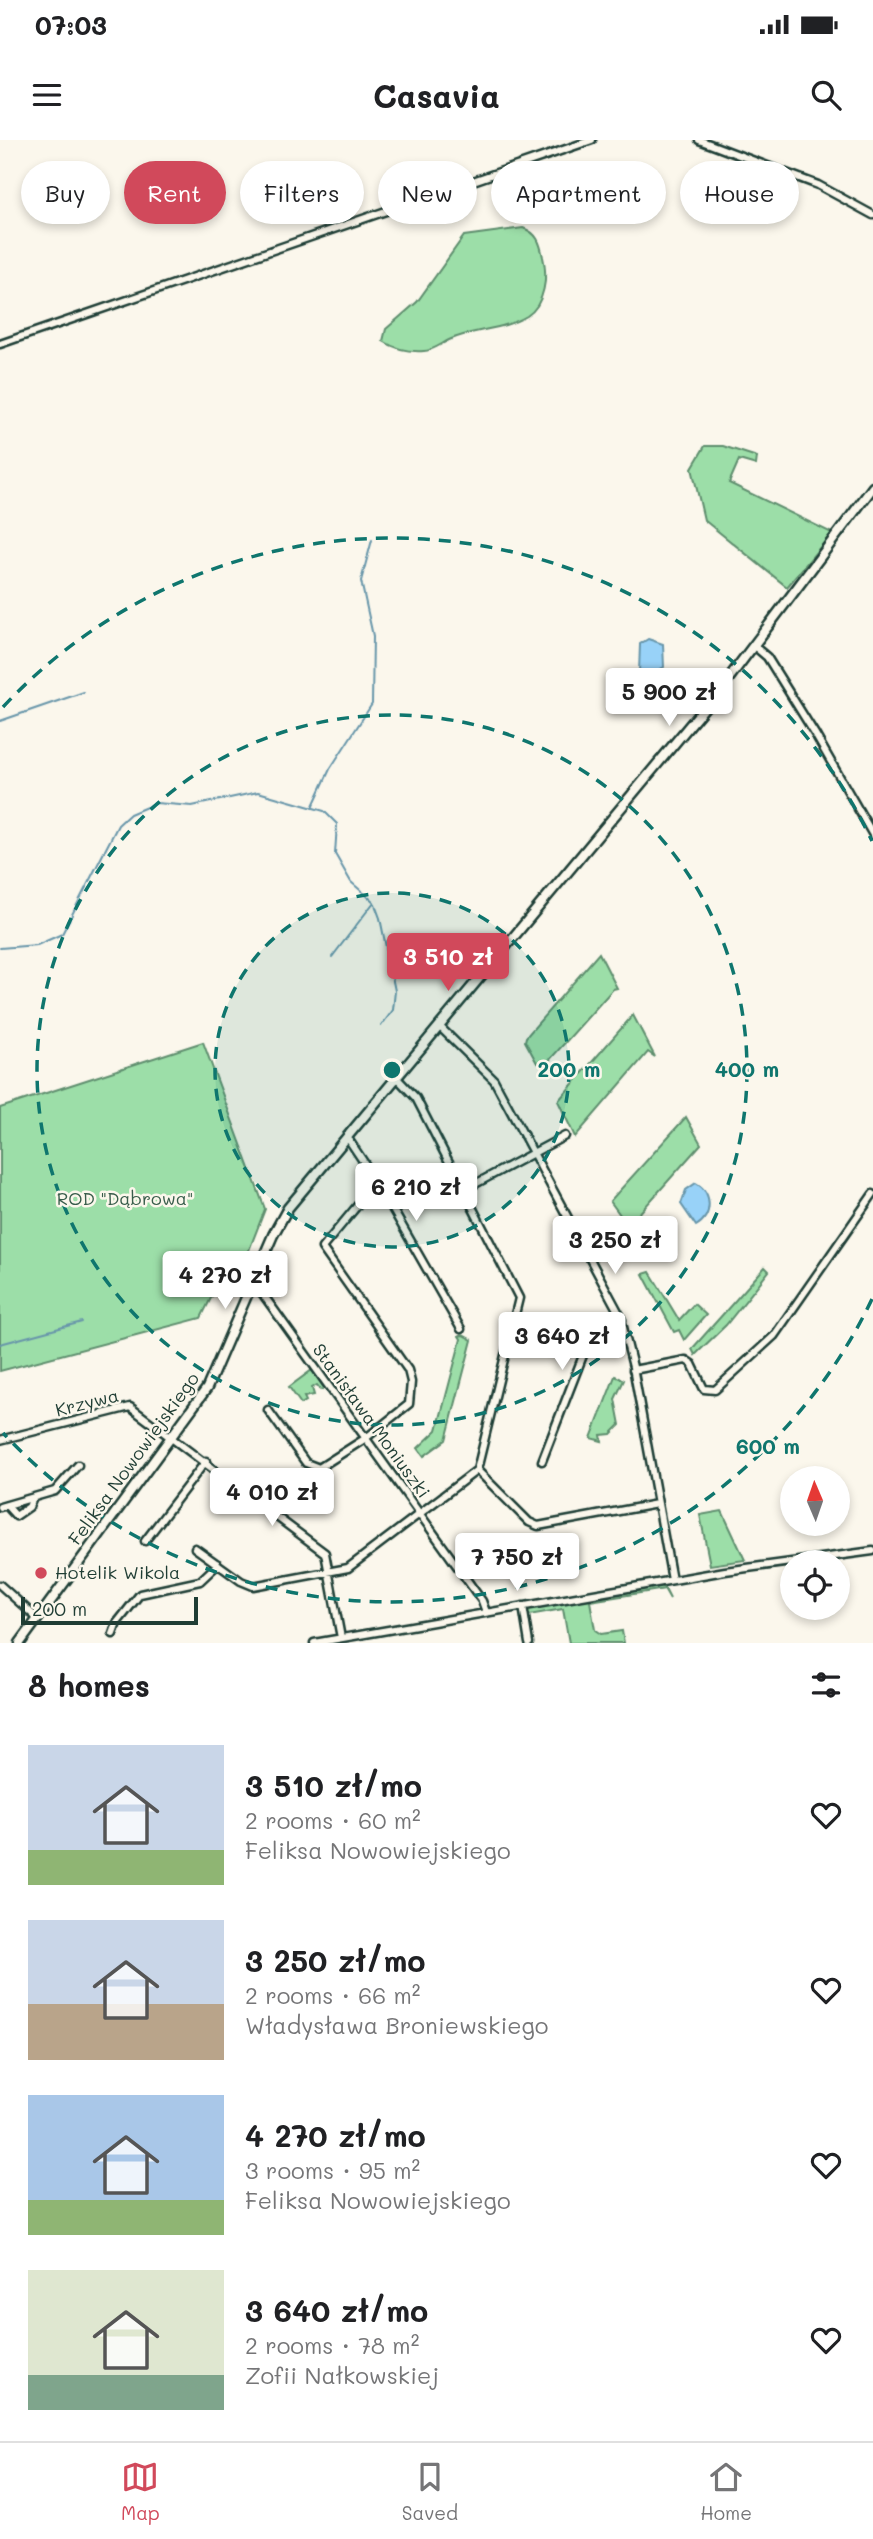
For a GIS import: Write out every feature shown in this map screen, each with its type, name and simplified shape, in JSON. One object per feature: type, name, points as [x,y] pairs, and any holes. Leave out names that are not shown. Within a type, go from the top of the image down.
[{"type":"street","points":[[0,344],[592,140]]},
{"type":"street","points":[[699,140],[818,185],[873,215]]},
{"type":"street","name":"Feliksa Nowowiejskiego","points":[[20,1643],[173,1436],[215,1372],[288,1208],[754,646],[873,486]]},
{"type":"street","points":[[754,646],[767,657],[873,835]]},
{"type":"street","points":[[439,1026],[486,1070],[534,1153],[622,1320],[672,1580]]},
{"type":"street","points":[[195,1548],[241,1581],[253,1586],[330,1573],[348,1568],[477,1470],[519,1301],[414,1094],[397,1077]]},
{"type":"street","points":[[347,1136],[377,1182],[461,1329]]},
{"type":"street","points":[[464,1190],[565,1136]]},
{"type":"street","points":[[268,1410],[306,1463],[315,1468],[326,1466],[407,1406],[411,1375],[322,1247],[377,1182]]},
{"type":"street","points":[[633,1370],[686,1360],[692,1364],[704,1389],[715,1390],[774,1336],[873,1194]]},
{"type":"street","name":"Stanisława Moniuszki","points":[[251,1286],[262,1293],[482,1601],[486,1612]]},
{"type":"street","points":[[542,1461],[589,1340],[597,1332],[622,1320]]},
{"type":"street","name":"Krzywa","points":[[0,1440],[126,1406],[173,1436],[324,1551],[341,1638]]},
{"type":"street","points":[[145,1541],[206,1461]]},
{"type":"street","points":[[3,1506],[55,1491],[78,1465]]},
{"type":"street","points":[[477,1470],[529,1522],[538,1526],[657,1504]]},
{"type":"street","points":[[3,1506],[16,1516],[29,1507],[33,1497]]},
{"type":"street","points":[[314,1643],[725,1571],[873,1551]]},
{"type":"street","points":[[113,1634],[117,1623],[138,1595],[200,1581],[218,1564]]},
{"type":"street","points":[[0,1585],[38,1619]]},
{"type":"street","points":[[523,1606],[529,1643]]},
{"type":"green space","points":[[523,228],[535,235],[539,243],[545,273],[541,297],[527,316],[508,324],[458,336],[427,351],[402,349],[383,341],[386,329],[417,302],[464,236]]},
{"type":"green space","points":[[705,446],[723,446],[757,457],[756,465],[739,460],[729,483],[832,533],[787,587],[704,520],[692,468]]},
{"type":"green space","points":[[599,953],[617,988],[613,989],[546,1064],[537,1063],[525,1041],[526,1037]]},
{"type":"green space","points":[[633,1015],[655,1057],[648,1052],[575,1137],[558,1101]]},
{"type":"green space","name":"ROD \"Dąbrowa\"","points":[[203,1042],[265,1209],[248,1253],[221,1278],[201,1318],[0,1371],[0,1108]]},
{"type":"green space","points":[[686,1117],[701,1144],[629,1225],[610,1201]]},
{"type":"green space","points":[[765,1267],[769,1271],[726,1325],[695,1355],[692,1349]]},
{"type":"green space","points":[[650,1272],[679,1320],[694,1304],[706,1315],[684,1340],[679,1330],[674,1332],[643,1274]]},
{"type":"green space","points":[[463,1335],[472,1340],[446,1440],[424,1456],[418,1448],[437,1430],[461,1339],[459,1336]]},
{"type":"green space","points":[[312,1370],[324,1388],[321,1390],[317,1385],[312,1388],[314,1395],[304,1397],[306,1401],[301,1404],[289,1387]]},
{"type":"green space","points":[[615,1376],[624,1380],[615,1399],[620,1425],[611,1434],[601,1435],[602,1441],[591,1438]]},
{"type":"green space","points":[[722,1511],[745,1560],[710,1565],[700,1515]]},
{"type":"green space","points":[[662,1585],[664,1589],[590,1601],[595,1630],[601,1634],[622,1631],[624,1643],[569,1643],[563,1609],[529,1615],[530,1623],[527,1615],[529,1608]]},
{"type":"water","points":[[648,639],[663,644],[664,667],[646,677],[639,673],[640,644]]},
{"type":"water","points":[[696,1183],[706,1193],[709,1204],[706,1216],[696,1226],[681,1204],[686,1190]]},
{"type":"waterway","points":[[312,808],[330,769],[372,704],[373,636],[361,581],[372,540]]},
{"type":"waterway","points":[[0,721],[84,692]]},
{"type":"waterway","points":[[0,948],[37,945],[62,934],[118,825],[130,814],[156,803],[192,806],[258,792],[324,811],[337,824],[335,854],[351,882],[374,902],[380,918],[395,991],[393,1010],[381,1026]]},
{"type":"waterway","points":[[332,957],[374,902]]},
{"type":"waterway","points":[[0,1344],[82,1322]]},
{"type":"place","name":"Hotelik Wikola","points":[[41,1573]]}]
